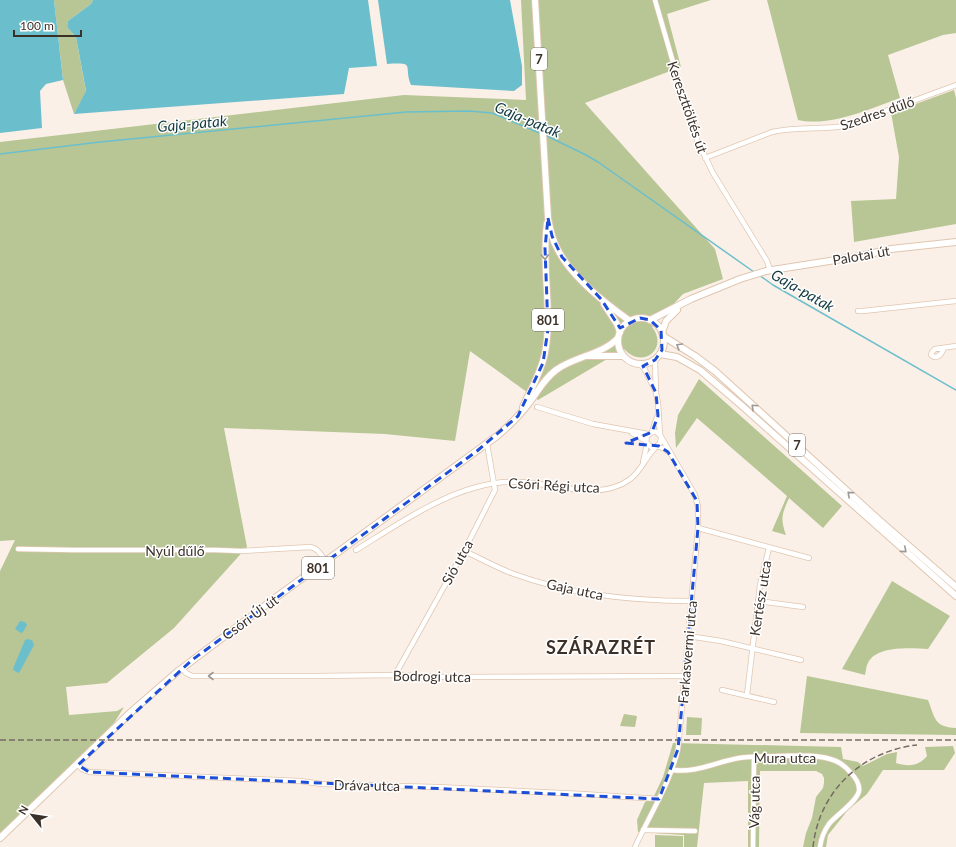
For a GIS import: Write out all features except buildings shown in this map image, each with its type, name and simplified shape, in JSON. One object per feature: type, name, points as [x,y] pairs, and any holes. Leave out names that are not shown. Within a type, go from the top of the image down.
[{"type":"main road","name":"7","points":[[535,0],[548,218],[552,236],[562,257],[601,299],[630,321]]},
{"type":"main road","name":"801","points":[[518,416],[538,376],[547,341],[548,315],[545,248],[548,218]]},
{"type":"main road","name":"Palotai út","points":[[691,299],[744,278],[768,271],[861,256],[891,249],[956,242]]},
{"type":"main road","name":"7","points":[[601,299],[616,324],[619,335],[619,348],[623,356]]},
{"type":"main road","points":[[619,335],[624,326],[630,321],[640,318],[650,320],[691,299]]},
{"type":"main road","points":[[623,356],[631,362],[639,364],[648,363],[655,360],[664,347],[664,324],[671,314],[691,299]]},
{"type":"main road","name":"7","points":[[650,320],[657,325],[663,334],[706,364],[956,587]]},
{"type":"main road","name":"801","points":[[518,416],[546,378],[563,365],[607,346],[619,335]]},
{"type":"main road","name":"7","points":[[660,354],[677,357],[701,371],[956,596]]},
{"type":"main road","name":"801","points":[[584,356],[623,356]]},
{"type":"main road","name":"Csóri Új út","points":[[0,838],[78,765],[131,712],[182,668],[487,444],[518,416]]},
{"type":"street","name":"Kereszttöltés út","points":[[655,0],[693,129],[705,158],[767,261],[768,271]]},
{"type":"street","name":"Szedres dűlő","points":[[705,158],[772,132],[792,128],[836,128],[845,126],[956,86]]},
{"type":"street","points":[[858,311],[956,301]]},
{"type":"street","points":[[944,348],[956,346]]},
{"type":"street","points":[[629,431],[651,447],[656,447],[660,443],[655,360]]},
{"type":"street","points":[[639,364],[644,368],[656,392]]},
{"type":"street","points":[[536,407],[584,422],[629,431],[650,433],[656,432],[660,436]]},
{"type":"street","points":[[641,468],[646,442],[658,416]]},
{"type":"street","name":"Farkasvermi utca","points":[[635,847],[673,770],[678,749],[698,528],[698,507],[695,495],[660,436]]},
{"type":"street","points":[[487,444],[495,484]]},
{"type":"street","name":"Farkasvermi utca","points":[[656,447],[665,449],[671,454]]},
{"type":"street","name":"Csóri Régi utca","points":[[356,550],[447,498],[472,488],[505,482],[522,482],[581,489],[610,488],[627,481],[636,475],[649,454],[656,447]]},
{"type":"street","name":"Sió utca","points":[[395,675],[464,551],[495,490],[495,484]]},
{"type":"street","name":"Kertész utca","points":[[698,528],[809,558]]},
{"type":"street","name":"Nyúl dűlő","points":[[18,549],[241,551],[310,547],[318,550],[326,562]]},
{"type":"street","name":"Kertész utca","points":[[747,695],[762,574],[769,548]]},
{"type":"street","name":"Gaja utca","points":[[464,551],[516,575],[576,592],[650,601],[691,601]]},
{"type":"street","points":[[758,601],[803,608]]},
{"type":"street","name":"Kertész utca","points":[[688,636],[711,639],[801,660]]},
{"type":"street","name":"Bodrogi utca","points":[[182,668],[186,673],[192,676],[685,676]]},
{"type":"street","points":[[722,690],[774,702]]},
{"type":"street","name":"Mura utca","points":[[673,770],[682,771],[700,768],[737,758],[754,757],[810,756],[824,757],[839,762],[853,775],[858,784],[858,793],[853,801],[834,818],[827,827],[822,837],[820,847]]},
{"type":"street","name":"Vág utca","points":[[753,847],[754,757]]},
{"type":"street","name":"Dráva utca","points":[[78,765],[82,769],[89,772],[257,779],[322,784],[436,787],[659,799]]},
{"type":"street","points":[[643,830],[695,831]]},
{"type":"highlighted area","points":[[548,218],[552,236],[562,257],[601,299],[620,328],[640,318],[650,320],[661,330],[662,350],[655,360],[643,366],[656,393],[658,416],[652,432],[626,443],[659,446],[668,452],[697,501],[698,528],[678,749],[659,799],[89,772],[78,765],[192,660],[477,451],[518,416],[543,363],[548,329],[545,248]]},
{"type":"green space","points":[[54,0],[93,0],[91,4],[68,21],[67,27],[76,37],[86,92],[74,114],[63,80]]},
{"type":"green space","points":[[521,0],[711,0],[667,14],[681,67],[585,103],[715,249],[723,279],[683,294],[652,327],[656,335],[657,342],[656,349],[652,354],[646,357],[639,357],[631,355],[624,349],[538,400],[470,351],[455,441],[385,434],[224,428],[247,547],[174,628],[107,683],[66,687],[69,715],[117,711],[124,707],[104,739],[0,838],[0,571],[15,540],[0,541],[0,142],[404,95],[526,100]]},
{"type":"green space","points":[[767,0],[956,0],[956,33],[943,35],[888,55],[900,98],[850,116],[810,122],[798,120]]},
{"type":"green space","points":[[954,90],[956,98],[956,224],[854,242],[851,201],[896,199],[899,157],[891,113]]},
{"type":"green space","points":[[699,379],[842,506],[823,528],[789,498],[782,520],[786,535],[772,531],[787,496],[697,418],[676,448],[675,433],[678,415]]},
{"type":"green space","points":[[892,581],[950,616],[928,649],[904,648],[886,650],[878,653],[872,657],[868,663],[865,675],[842,669]]},
{"type":"green space","points":[[807,676],[928,700],[936,720],[943,726],[956,728],[956,735],[800,733]]},
{"type":"green space","points":[[624,714],[637,716],[635,727],[620,726]]},
{"type":"green space","points":[[687,717],[702,718],[701,735],[686,735]]},
{"type":"green space","points":[[673,743],[841,747],[843,759],[858,762],[863,766],[887,754],[897,752],[896,763],[905,765],[917,764],[927,756],[925,747],[953,746],[955,753],[944,770],[883,770],[867,794],[848,810],[828,835],[826,847],[803,847],[806,833],[812,818],[816,797],[823,788],[824,778],[822,774],[816,771],[760,771],[759,847],[748,847],[748,781],[704,783],[697,847],[684,847],[684,835],[638,832],[637,820],[645,802],[654,796],[663,777]]},
{"type":"green space","points":[[655,835],[683,836],[683,847],[655,847]]},
{"type":"water","points":[[0,0],[54,0],[63,80],[46,84],[40,91],[42,128],[0,133]]},
{"type":"water","points":[[93,0],[368,0],[377,66],[349,68],[344,94],[74,114],[86,91],[76,37],[67,27],[68,21],[91,4]]},
{"type":"water","points":[[378,0],[510,0],[522,66],[522,85],[514,91],[411,85],[406,65],[387,64]]},
{"type":"water","points":[[20,621],[25,622],[27,625],[21,633],[15,629]]},
{"type":"water","points":[[25,640],[32,640],[34,645],[19,673],[13,670]]},
{"type":"waterway","name":"Gaja-patak","points":[[0,154],[100,142],[406,112],[469,111],[492,113],[542,134]]},
{"type":"waterway","name":"Gaja-patak","points":[[545,135],[598,162],[754,272]]},
{"type":"waterway","name":"Gaja-patak","points":[[759,275],[773,285],[956,390]]},
{"type":"railway","points":[[0,740],[956,740]]},
{"type":"railway","points":[[813,847],[817,827],[824,808],[834,792],[847,777],[862,765],[878,756],[897,749],[917,745]]},
{"type":"district","name":"SZÁRAZRÉT","points":[[601,647]]}]
